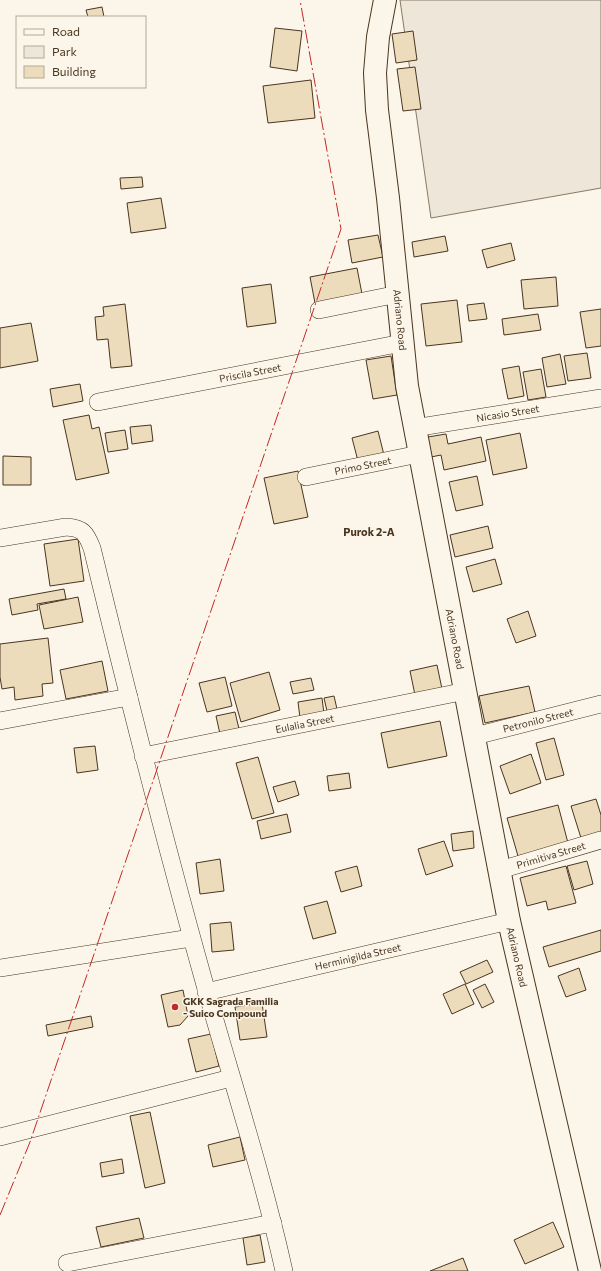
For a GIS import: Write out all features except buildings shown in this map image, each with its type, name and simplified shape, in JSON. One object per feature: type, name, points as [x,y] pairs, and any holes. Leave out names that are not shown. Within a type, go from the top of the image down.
[{"type":"street","name":"Adriano Road","points":[[385,0],[378,37],[375,73],[377,110],[407,386],[509,921],[590,1271]]},
{"type":"street","points":[[319,310],[398,294]]},
{"type":"street","name":"Priscila Street","points":[[98,402],[402,343]]},
{"type":"street","name":"Nicasio Street","points":[[414,428],[601,398]]},
{"type":"street","name":"Primo Street","points":[[306,477],[419,454]]},
{"type":"street","points":[[0,538],[66,527],[83,531],[92,548],[143,756],[191,938],[273,1222],[284,1271]]},
{"type":"street","name":"Eulalia Street","points":[[143,756],[466,691]]},
{"type":"street","points":[[0,721],[129,697]]},
{"type":"street","name":"Petronilo Street","points":[[474,736],[601,704]]},
{"type":"street","name":"Primitiva Street","points":[[500,870],[601,840]]},
{"type":"street","name":"Herminigilda Street","points":[[206,992],[509,921]]},
{"type":"street","points":[[0,968],[191,938]]},
{"type":"street","points":[[0,1137],[231,1078]]},
{"type":"street","points":[[67,1263],[273,1222]]},
{"type":"green space","points":[[400,0],[601,0],[601,188],[431,218]]},
{"type":"power","points":[[0,1215],[30,1142],[341,229],[300,0]]},
{"type":"place","name":"GKK Sagrada Familia - Suico Compound","points":[[175,1007]]},
{"type":"district","name":"Purok 2-A","points":[[369,532]]}]
